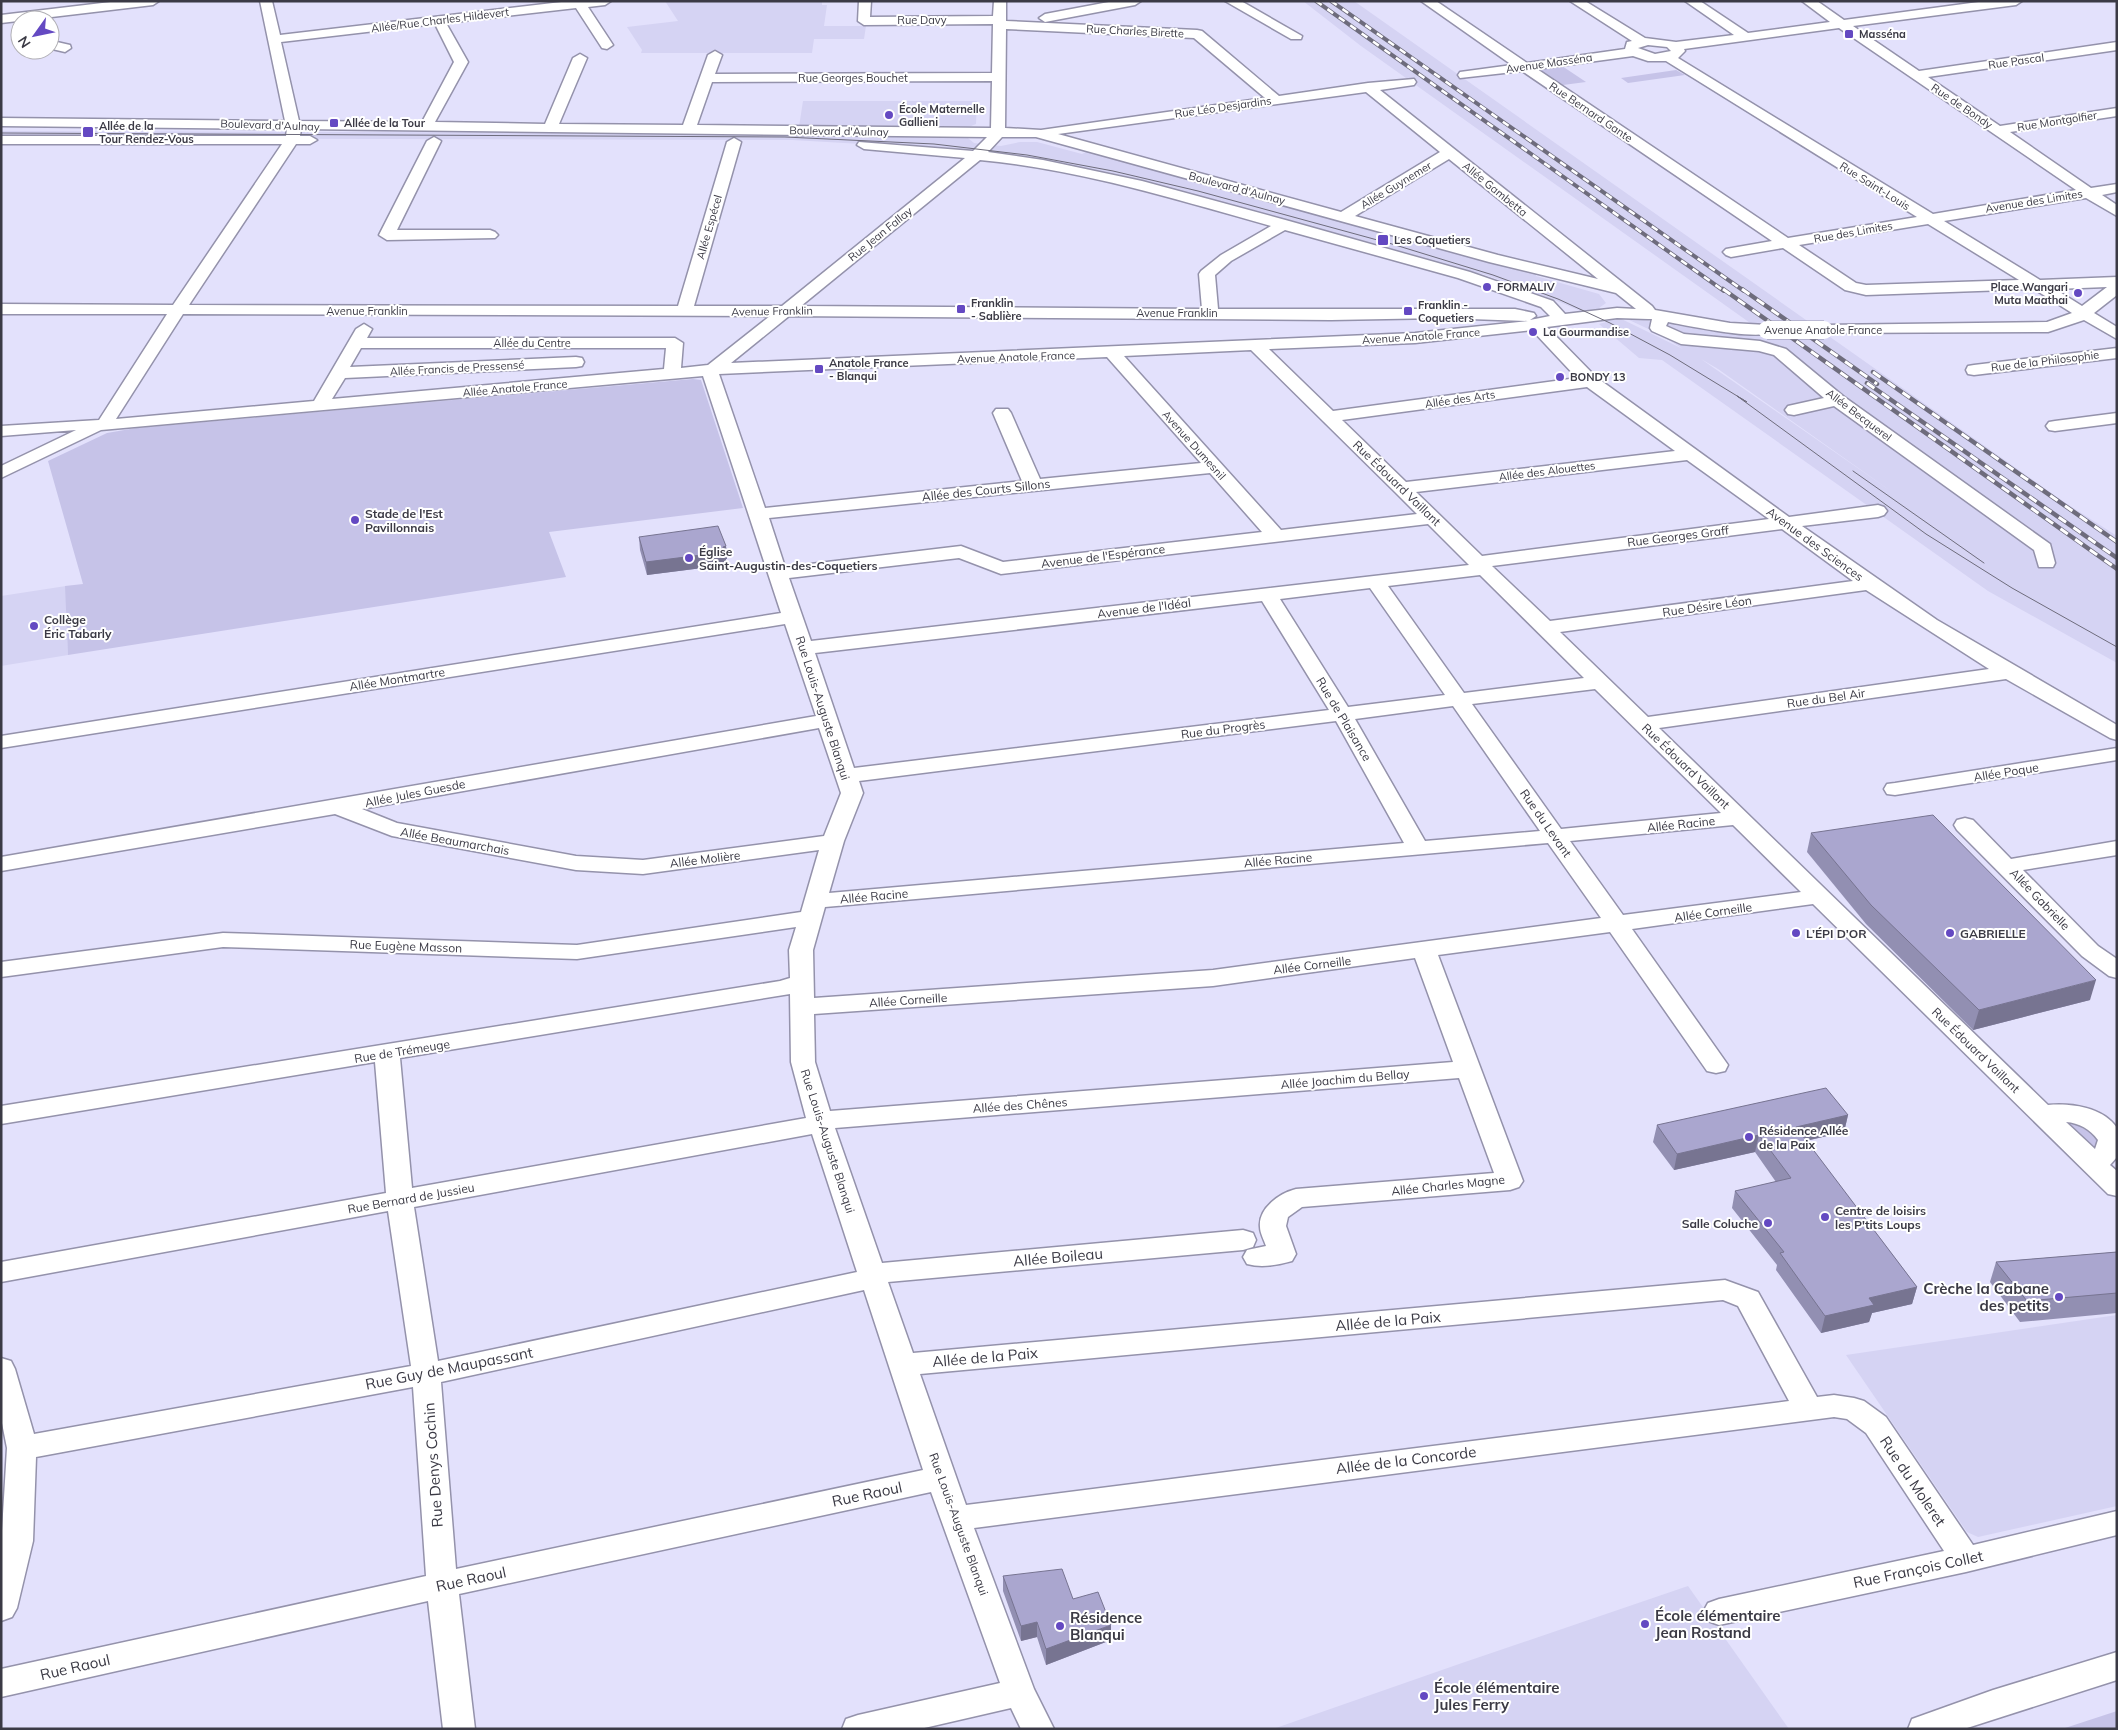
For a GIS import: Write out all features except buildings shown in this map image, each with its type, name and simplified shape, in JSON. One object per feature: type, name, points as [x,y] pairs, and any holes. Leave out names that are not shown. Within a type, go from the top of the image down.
[{"type":"street","points":[[1,19],[154,1]]},
{"type":"street","points":[[106,425],[127,386],[292,133],[266,1]]},
{"type":"street","points":[[520,1],[532,10]]},
{"type":"street","name":"Allée/Rue Charles Hildevert","points":[[275,39],[605,1]]},
{"type":"street","name":"Rue Davy","points":[[865,1],[864,21],[1000,23]]},
{"type":"street","points":[[998,133],[1000,1]]},
{"type":"street","points":[[1000,23],[1135,1]]},
{"type":"street","points":[[1231,1],[1296,36]]},
{"type":"street","name":"Rue Bernard Gante","points":[[1427,1],[1849,286],[2035,284]]},
{"type":"street","points":[[1576,1],[1637,47]]},
{"type":"street","points":[[1691,1],[1746,37]]},
{"type":"street","name":"Rue de Bondy","points":[[1808,1],[2117,212]]},
{"type":"street","points":[[1672,52],[1746,37],[2016,1]]},
{"type":"street","points":[[580,4],[607,45]]},
{"type":"street","points":[[426,127],[461,62],[439,20]]},
{"type":"street","name":"Rue Charles Birette","points":[[1000,23],[1197,34],[1276,100]]},
{"type":"street","name":"Avenue Masséna","points":[[1465,74],[1524,67],[1664,42],[1672,52]]},
{"type":"street","name":"Rue Pascal","points":[[1916,75],[2117,46]]},
{"type":"street","name":"Rue Saint-Louis","points":[[1672,52],[1927,219],[2115,332]]},
{"type":"street","points":[[689,129],[715,55]]},
{"type":"street","points":[[550,128],[580,58]]},
{"type":"street","name":"Rue Georges Bouchet","points":[[707,78],[1000,77]]},
{"type":"street","name":"Rue Léo Desjardins","points":[[1037,133],[1409,82]]},
{"type":"street","name":"Allée Gambetta","points":[[1368,88],[1622,290]]},
{"type":"street","name":"Rue Montgolfier","points":[[1998,130],[2117,112]]},
{"type":"street","name":"Boulevard d'Aulnay","points":[[1,122],[240,123],[325,140]]},
{"type":"street","name":"Boulevard d'Aulnay","points":[[1,140],[292,133],[426,127],[1037,133],[1494,260],[1622,290],[1656,315]]},
{"type":"street","name":"Rue Jean Fallay","points":[[710,372],[977,155],[998,133]]},
{"type":"street","name":"Boulevard d'Aulnay","points":[[404,140],[734,142],[866,145],[977,155],[1043,164],[1142,185],[1473,278],[1547,304],[1561,319]]},
{"type":"street","points":[[434,140],[387,235],[490,235]]},
{"type":"street","name":"Allée Espécel","points":[[685,311],[734,142]]},
{"type":"street","name":"Allée Guynemer","points":[[1343,217],[1450,152]]},
{"type":"street","name":"Avenue des Limites","points":[[1951,215],[2117,188]]},
{"type":"street","name":"Rue des Limites","points":[[1785,243],[1951,215]]},
{"type":"street","points":[[1210,313],[1207,274],[1226,258],[1284,224]]},
{"type":"street","points":[[1731,252],[1785,243]]},
{"type":"street","points":[[2035,284],[2117,282]]},
{"type":"street","name":"Avenue Anatole France","points":[[710,372],[735,368],[1113,353],[1415,338],[1521,327],[1540,322],[1617,312],[1656,315],[1730,328],[1767,330],[2030,328],[2068,323],[2084,314],[2117,287]]},
{"type":"street","name":"Avenue Franklin","points":[[1,309],[1515,314],[1534,318],[1540,322]]},
{"type":"street","points":[[320,406],[374,311]]},
{"type":"street","points":[[554,384],[593,343],[610,311]]},
{"type":"street","name":"Allée Becquerel","points":[[1656,315],[1658,328],[1672,337],[1760,346],[1780,352],[1837,400],[2043,548],[2046,563]]},
{"type":"street","name":"Avenue des Sciences","points":[[1540,322],[1539,328],[1590,382],[1787,522],[1902,607],[2009,672],[2117,734]]},
{"type":"street","name":"Allée du Centre","points":[[357,342],[675,343],[672,374]]},
{"type":"street","name":"Rue Édouard Vaillant","points":[[1256,346],[2117,1187]]},
{"type":"street","name":"Avenue Dumesnil","points":[[1113,353],[1276,536]]},
{"type":"street","name":"Rue de la Philosophie","points":[[1974,370],[2117,353]]},
{"type":"street","name":"Allée Francis de Pressensé","points":[[339,373],[576,362]]},
{"type":"street","name":"Allée Anatole France","points":[[106,425],[554,384],[710,372]]},
{"type":"street","name":"Rue Louis-Auguste Blanqui","points":[[710,372],[777,574],[804,648],[845,776],[852,792],[834,841],[801,950],[803,1062],[820,1122],[941,1478],[1019,1692],[1038,1729]]},
{"type":"street","name":"Allée des Arts","points":[[1329,417],[1590,382]]},
{"type":"street","points":[[1794,410],[1837,400]]},
{"type":"street","points":[[1002,413],[1033,485]]},
{"type":"street","points":[[2055,426],[2117,418]]},
{"type":"street","points":[[1,431],[79,425],[106,425]]},
{"type":"street","points":[[1,472],[90,430],[106,425]]},
{"type":"street","name":"Allée des Alouettes","points":[[1401,488],[1692,454]]},
{"type":"street","name":"Allée des Courts Sillons","points":[[758,514],[1213,466]]},
{"type":"street","name":"Rue Georges Graff","points":[[1481,566],[1787,522],[1878,511]]},
{"type":"street","name":"Avenue de l'Espérance","points":[[777,574],[961,552],[1000,568],[1432,518]]},
{"type":"street","name":"Avenue de l'Idéal","points":[[804,648],[1375,581],[1481,566]]},
{"type":"street","name":"Rue du Levant","points":[[1375,581],[1716,1065]]},
{"type":"street","name":"Rue Désire Léon","points":[[1545,628],[1870,584]]},
{"type":"street","name":"Rue de Plaisance","points":[[1267,593],[1342,714],[1418,847]]},
{"type":"street","name":"Allée Montmartre","points":[[1,742],[792,617]]},
{"type":"street","name":"Rue du Bel Air","points":[[1643,724],[2009,672]]},
{"type":"street","name":"Rue du Progrès","points":[[845,776],[1600,682]]},
{"type":"street","name":"Allée Jules Guesde","points":[[1,864],[337,807],[827,720]]},
{"type":"street","name":"Allée Poque","points":[[1895,789],[2117,754]]},
{"type":"street","name":"Allée Beaumarchais","points":[[337,807],[392,829],[576,863]]},
{"type":"street","name":"Allée Racine","points":[[813,909],[1418,847],[1739,818]]},
{"type":"street","name":"Allée Gabrielle","points":[[1965,825],[2008,866],[2090,951],[2115,966]]},
{"type":"street","name":"Allée Molière","points":[[576,863],[642,867],[834,841]]},
{"type":"street","points":[[2008,866],[2117,848]]},
{"type":"street","name":"Allée Corneille","points":[[801,995],[1213,978],[1618,925],[1820,896]]},
{"type":"street","name":"Rue Eugène Masson","points":[[1,970],[223,940],[577,952],[813,909]]},
{"type":"street","name":"Allée Charles Magne","points":[[1250,1249],[1282,1254],[1273,1226],[1276,1213],[1296,1198],[1510,1181],[1470,1069],[1424,950]]},
{"type":"street","name":"Rue de Trémeuge","points":[[1,1115],[387,1054],[784,988],[801,995]]},
{"type":"street","name":"Rue Denys Cochin","points":[[387,1054],[400,1200],[426,1374],[442,1585],[459,1729]]},
{"type":"street","name":"Allée Joachim du Bellay","points":[[1220,1089],[1470,1069]]},
{"type":"street","name":"Allée des Chênes","points":[[820,1122],[1220,1089]]},
{"type":"street","points":[[2041,1114],[2070,1112],[2109,1125],[2108,1133],[2111,1143],[2106,1153],[2094,1165]]},
{"type":"street","name":"Rue Bernard de Jussieu","points":[[1,1272],[820,1122]]},
{"type":"street","name":"Allée Boileau","points":[[873,1276],[1250,1249]]},
{"type":"street","name":"Rue Guy de Maupassant","points":[[22,1448],[426,1374],[873,1276]]},
{"type":"street","name":"Allée de la Paix","points":[[903,1365],[1725,1290],[1748,1299],[1808,1408]]},
{"type":"street","points":[[1,1369],[16,1414],[22,1448],[18,1541],[1,1608]]},
{"type":"street","name":"Allée de la Concorde","points":[[957,1518],[1808,1408],[1834,1406],[1854,1409]]},
{"type":"street","name":"Rue du Moleret","points":[[1854,1409],[1876,1425],[1966,1559]]},
{"type":"street","name":"Rue Raoul","points":[[1,1683],[442,1585],[941,1478]]},
{"type":"street","name":"Rue François Collet","points":[[1719,1612],[1966,1559],[2117,1523]]},
{"type":"street","points":[[1924,1729],[1993,1704],[2117,1666]]},
{"type":"street","points":[[858,1729],[1019,1692]]},
{"type":"shaded area","points":[[665,1],[822,1],[822,5],[827,5],[824,26],[866,26],[864,39],[814,39],[812,53],[641,53],[642,50],[627,27],[678,21]]},
{"type":"shaded area","points":[[1303,1],[1354,1],[2064,502],[2117,536],[2117,663],[1988,591],[1662,360],[1639,358],[1599,324],[1606,322],[1555,300],[1483,274],[1468,272],[1124,178],[862,144],[792,140],[1,138],[1,131],[963,134],[974,143],[1001,146],[1020,142],[1037,142],[1082,154],[1090,150],[1536,274],[1536,276],[1599,294],[1606,303],[1599,308],[1683,349],[1659,334],[1627,319],[1725,333],[1767,335],[1361,46]],"holes":[[[1701,359],[1718,369],[1895,494]]]},
{"type":"shaded area","points":[[1562,66],[1586,82],[1563,85],[1539,70]]},
{"type":"shaded area","points":[[1676,70],[1685,75],[1628,83],[1621,78]]},
{"type":"shaded area","name":"École Maternelle Gallieni","points":[[803,101],[977,101],[976,124],[964,129],[799,127]]},
{"type":"shaded area","name":"Stade de l'Est Pavillonnais","points":[[693,379],[701,380],[743,508],[549,532],[566,577],[68,655],[65,586],[83,584],[48,461],[107,433],[136,428]]},
{"type":"shaded area","name":"Collège Éric Tabarly","points":[[66,586],[68,655],[1,666],[1,596]]},
{"type":"shaded area","points":[[2068,1119],[2093,1128],[2101,1145],[2092,1153],[2060,1120]]},
{"type":"shaded area","points":[[2117,1315],[2117,1506],[1978,1537],[1967,1532],[1846,1355]]},
{"type":"shaded area","name":"École élémentaire Jean Rostand","points":[[1688,1586],[1789,1729],[1273,1729],[1462,1663]]},
{"type":"shaded area","points":[[2117,1711],[2117,1729],[2062,1729]]},
{"type":"tram line","points":[[1,133],[785,137],[934,144],[1027,155],[1113,171],[1198,191],[1392,244],[1493,275],[1558,299],[1610,323],[1670,355],[1747,402],[1737,396],[1926,534],[2012,588],[2117,647]]},
{"type":"tram line","points":[[1853,471],[1984,563]]},
{"type":"railway","points":[[1316,1],[1724,291]]},
{"type":"railway","points":[[1331,1],[1744,291]]},
{"type":"railway","points":[[1723,289],[2117,569]]},
{"type":"railway","points":[[1742,289],[1877,384]]},
{"type":"railway","points":[[1873,372],[2117,542]]},
{"type":"railway","points":[[1867,383],[2117,558]]},
{"type":"place","name":"Masséna","points":[[1849,34]]},
{"type":"place","name":"École Maternelle Gallieni","points":[[889,115]]},
{"type":"place","name":"Allée de la Tour","points":[[334,123]]},
{"type":"place","name":"Allée de la Tour Rendez-Vous","points":[[88,132]]},
{"type":"place","name":"Les Coquetiers","points":[[1383,240]]},
{"type":"place","name":"FORMALIV","points":[[1487,287]]},
{"type":"place","name":"Place Wangari Muta Maathai","points":[[2078,293]]},
{"type":"place","name":"Franklin - Sablière","points":[[961,309]]},
{"type":"place","name":"Franklin - Coquetiers","points":[[1408,311]]},
{"type":"place","name":"La Gourmandise","points":[[1533,332]]},
{"type":"place","name":"Anatole France - Blanqui","points":[[819,369]]},
{"type":"place","name":"BONDY 13","points":[[1560,377]]},
{"type":"place","name":"Stade de l'Est Pavillonnais","points":[[355,520]]},
{"type":"place","name":"Église Saint-Augustin-des-Coquetiers","points":[[689,558]]},
{"type":"place","name":"Collège Éric Tabarly","points":[[34,626]]},
{"type":"place","name":"L’ÉPI D’OR","points":[[1796,933]]},
{"type":"place","name":"GABRIELLE","points":[[1950,933]]},
{"type":"place","name":"Résidence Allée de la Paix","points":[[1749,1137]]},
{"type":"place","name":"Centre de loisirs les P'tits Loups","points":[[1825,1217]]},
{"type":"place","name":"Salle Coluche","points":[[1768,1223]]},
{"type":"place","name":"Crèche la Cabane des petits","points":[[2059,1297]]},
{"type":"place","name":"École élémentaire Jean Rostand","points":[[1645,1624]]},
{"type":"place","name":"Résidence Blanqui","points":[[1060,1626]]},
{"type":"place","name":"École élémentaire Jules Ferry","points":[[1424,1696]]}]
